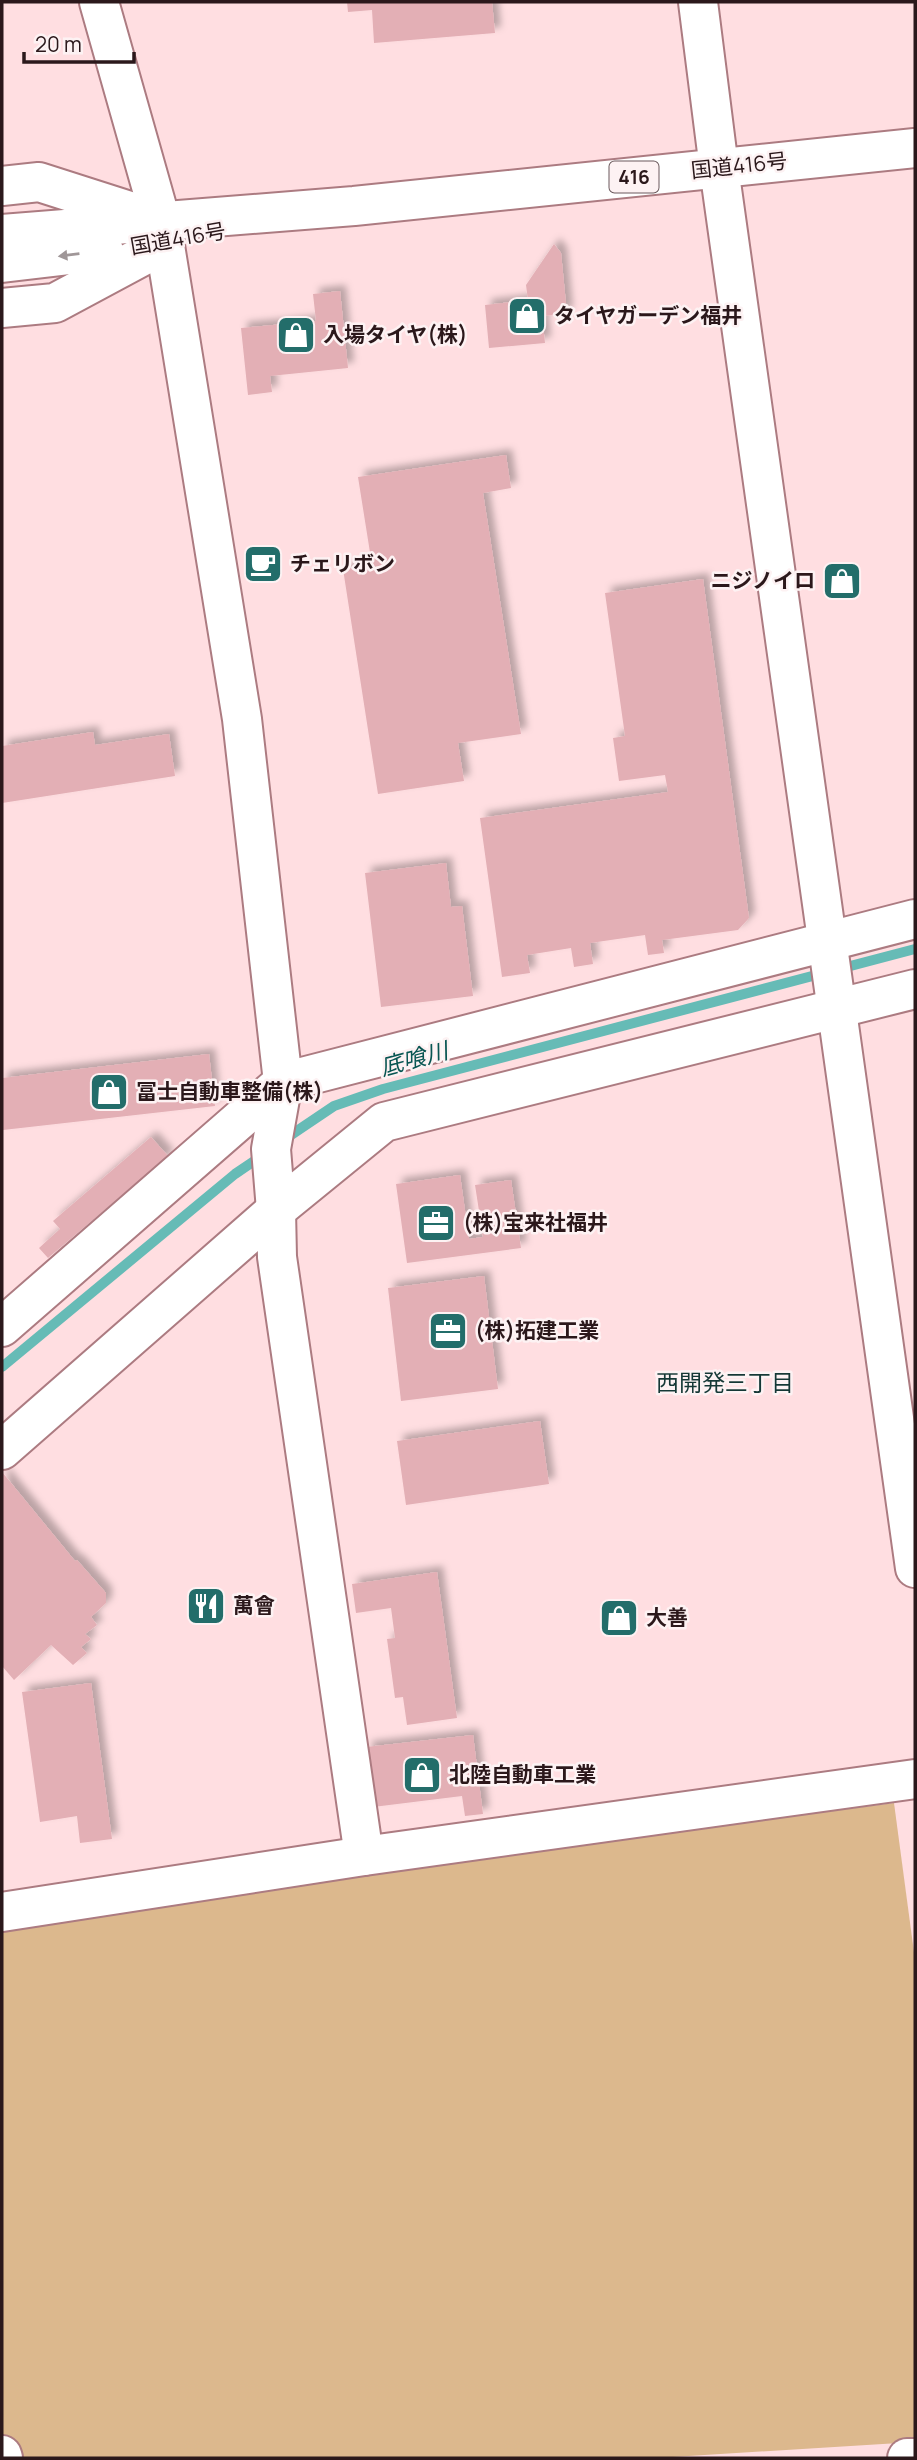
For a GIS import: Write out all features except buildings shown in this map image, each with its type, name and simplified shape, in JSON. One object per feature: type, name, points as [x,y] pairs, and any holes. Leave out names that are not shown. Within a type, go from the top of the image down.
[{"type":"main road","points":[[99,2],[163,232],[242,719],[283,1082],[271,1149],[277,1257],[364,1856]]},
{"type":"main road","points":[[698,2],[915,1568]]},
{"type":"main road","name":"国道416号","points":[[2,263],[163,232],[354,206],[915,148]]},
{"type":"main road","points":[[2,186],[39,182],[163,232]]},
{"type":"main road","points":[[2,308],[55,303],[163,232]]},
{"type":"main road","name":"国道416号","points":[[2,234],[163,232]]},
{"type":"main road","points":[[2,1327],[283,1082],[915,919]]},
{"type":"main road","points":[[2,1450],[276,1210],[384,1122],[915,989]]},
{"type":"main road","points":[[2,1912],[364,1856],[915,1779]]},
{"type":"main road","points":[[907,2458],[915,2458]]},
{"type":"shaded area","points":[[894,1803],[915,1960],[915,2442],[657,2458],[3,2458],[2,1930],[353,1873]]},
{"type":"waterway","name":"底喰川","points":[[282,1141],[334,1106],[383,1089],[915,949]]},
{"type":"waterway","name":"底喰川","points":[[2,1367],[235,1174],[263,1155]]},
{"type":"place","name":"タイヤガーデン福井","points":[[527,316]]},
{"type":"place","name":"入場タイヤ(株)","points":[[296,335]]},
{"type":"place","name":"チェリボン","points":[[263,564]]},
{"type":"place","name":"ニジノイロ","points":[[842,581]]},
{"type":"place","name":"冨士自動車整備(株)","points":[[109,1092]]},
{"type":"place","name":"(株)宝来社福井","points":[[436,1223]]},
{"type":"place","name":"(株)拓建工業","points":[[448,1331]]},
{"type":"place","name":"萬會","points":[[206,1606]]},
{"type":"place","name":"大善","points":[[619,1618]]},
{"type":"place","name":"北陸自動車工業","points":[[422,1775]]},
{"type":"district","name":"西開発三丁目","points":[[725,1383]]}]
